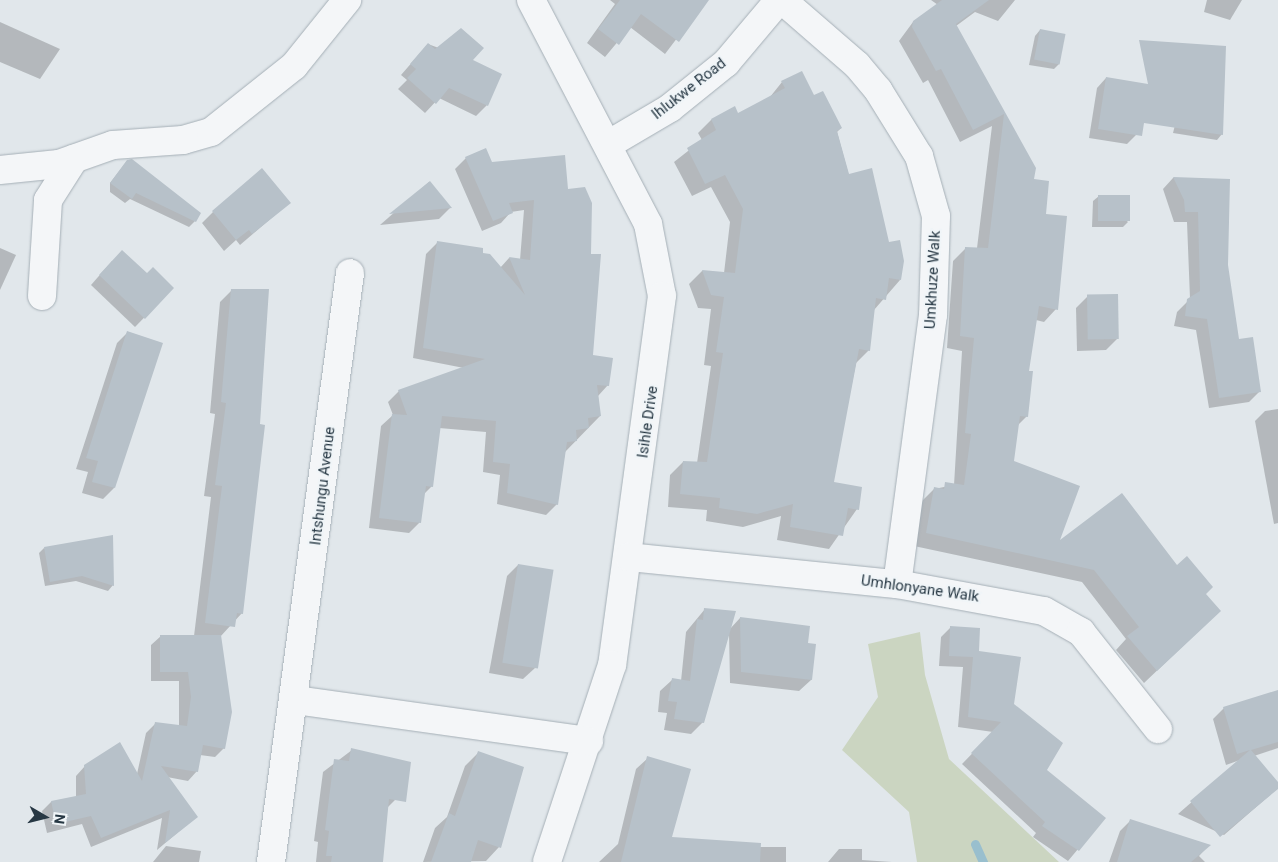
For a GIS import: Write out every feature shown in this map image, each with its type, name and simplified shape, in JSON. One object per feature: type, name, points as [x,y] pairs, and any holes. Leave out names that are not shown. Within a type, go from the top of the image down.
[{"type":"street","points":[[0,170],[27,170],[74,159],[114,145],[183,140],[211,132],[294,66],[347,0]]},
{"type":"street","name":"Isihle Drive","points":[[532,0],[609,144],[648,224],[662,296],[629,557],[612,665],[589,741],[547,862]]},
{"type":"street","name":"Ihlukwe Road","points":[[609,144],[670,108],[726,63],[781,0]]},
{"type":"street","name":"Umkhuze Walk","points":[[781,0],[857,65],[878,90],[919,156],[936,216],[933,315],[897,584]]},
{"type":"street","points":[[42,296],[48,200],[74,159]]},
{"type":"street","name":"Intshungu Avenue","points":[[271,862],[296,700],[350,272]]},
{"type":"street","name":"Umhlonyane Walk","points":[[629,557],[897,584],[1023,604],[1064,620],[1103,656],[1158,729]]},
{"type":"street","points":[[296,700],[589,741]]},
{"type":"green space","points":[[920,632],[925,675],[949,759],[1059,862],[917,862],[909,812],[842,750],[878,697],[868,644]]},
{"type":"building","points":[[620,0],[709,0],[679,42],[641,14],[619,45],[598,29]]},
{"type":"building","points":[[942,0],[989,0],[956,24],[1036,168],[1034,179],[1049,181],[1046,214],[1067,216],[1058,310],[1039,306],[1029,371],[1033,371],[1028,417],[1020,416],[1014,461],[1080,486],[1060,540],[1122,493],[1177,565],[1187,556],[1213,587],[1206,594],[1221,611],[1157,671],[1127,636],[1139,627],[1094,570],[926,533],[934,487],[944,489],[945,482],[964,485],[971,434],[965,433],[974,338],[960,336],[965,247],[988,248],[1004,114],[973,130],[941,69],[936,71],[912,27],[913,21]]},
{"type":"building","points":[[461,28],[484,48],[473,60],[502,74],[488,106],[449,88],[436,104],[407,78],[416,69],[410,64],[428,43],[435,49]]},
{"type":"building","points":[[1040,29],[1066,34],[1060,64],[1034,59]]},
{"type":"building","points":[[1139,40],[1226,46],[1223,135],[1144,123],[1142,136],[1098,129],[1106,77],[1148,84]]},
{"type":"building","points":[[802,71],[814,95],[823,91],[842,128],[837,131],[849,174],[872,168],[889,242],[900,240],[904,261],[901,280],[889,278],[886,300],[876,298],[870,351],[859,349],[834,482],[862,487],[859,510],[848,508],[843,536],[790,527],[793,504],[757,514],[719,508],[720,498],[680,494],[683,461],[707,462],[723,353],[716,352],[724,297],[711,295],[702,270],[735,273],[743,209],[725,175],[705,184],[687,148],[716,130],[711,119],[735,106],[738,113],[785,88],[781,81]]},
{"type":"building","points":[[486,148],[492,162],[565,155],[568,189],[585,187],[592,203],[591,254],[601,254],[593,355],[613,358],[609,386],[597,385],[601,416],[588,418],[589,428],[576,430],[577,441],[567,442],[558,505],[507,493],[510,464],[493,462],[496,421],[442,416],[433,487],[426,486],[421,523],[379,518],[392,414],[407,415],[398,390],[485,359],[423,348],[437,241],[483,248],[483,253],[490,254],[525,295],[509,257],[530,260],[534,200],[509,203],[513,213],[493,221],[465,157]]},
{"type":"building","points":[[132,159],[201,213],[196,222],[136,193],[132,199],[110,183],[127,160]]},
{"type":"building","points":[[262,168],[291,203],[252,234],[249,230],[236,240],[212,211]]},
{"type":"building","points":[[1173,177],[1230,179],[1228,265],[1239,339],[1253,337],[1261,392],[1219,398],[1207,319],[1185,316],[1187,299],[1200,291],[1198,212],[1185,212],[1184,200]]},
{"type":"building","points":[[430,181],[452,208],[389,214]]},
{"type":"building","points":[[1098,195],[1130,195],[1130,221],[1098,221]]},
{"type":"building","points":[[122,250],[147,273],[153,267],[174,288],[145,319],[99,275]]},
{"type":"building","points":[[231,289],[269,289],[260,424],[265,425],[243,614],[237,613],[235,627],[205,623],[222,486],[215,485],[226,403],[221,402]]},
{"type":"building","points":[[1118,294],[1119,339],[1088,340],[1087,295]]},
{"type":"building","points":[[127,331],[163,343],[115,488],[92,482],[98,461],[86,458]]},
{"type":"building","points":[[113,535],[114,586],[82,576],[50,582],[44,547]]},
{"type":"building","points":[[518,564],[554,570],[538,668],[502,663]]},
{"type":"building","points":[[704,608],[736,611],[704,723],[674,719],[677,702],[668,701],[672,678],[690,681],[697,619],[703,620]]},
{"type":"building","points":[[740,617],[810,626],[808,643],[816,644],[812,680],[741,672]]},
{"type":"building","points":[[950,626],[980,628],[979,651],[1021,657],[1014,704],[1063,743],[1047,770],[1106,818],[1079,851],[1042,826],[1045,822],[971,753],[1001,722],[968,717],[973,657],[949,656]]},
{"type":"building","points":[[160,635],[221,635],[232,712],[225,749],[203,745],[198,772],[161,766],[198,817],[165,843],[170,810],[101,838],[91,816],[56,824],[51,801],[86,794],[84,765],[120,742],[142,781],[155,722],[187,726],[191,697],[188,672],[160,672]]},
{"type":"building","points":[[1278,690],[1278,742],[1251,750],[1278,782],[1278,789],[1220,837],[1190,801],[1250,750],[1237,754],[1223,707]]},
{"type":"building","points":[[351,748],[411,762],[406,802],[389,799],[383,862],[331,862],[332,856],[326,856],[329,831],[325,830],[334,759],[349,761]]},
{"type":"building","points":[[478,751],[524,767],[501,848],[478,840],[471,862],[431,862],[449,813],[455,816]]},
{"type":"building","points":[[647,756],[691,769],[672,837],[761,843],[760,862],[621,862]]},
{"type":"building","points":[[1130,819],[1211,845],[1191,862],[1117,862]]},
{"type":"waterway","points":[[975,844],[983,862]]}]
